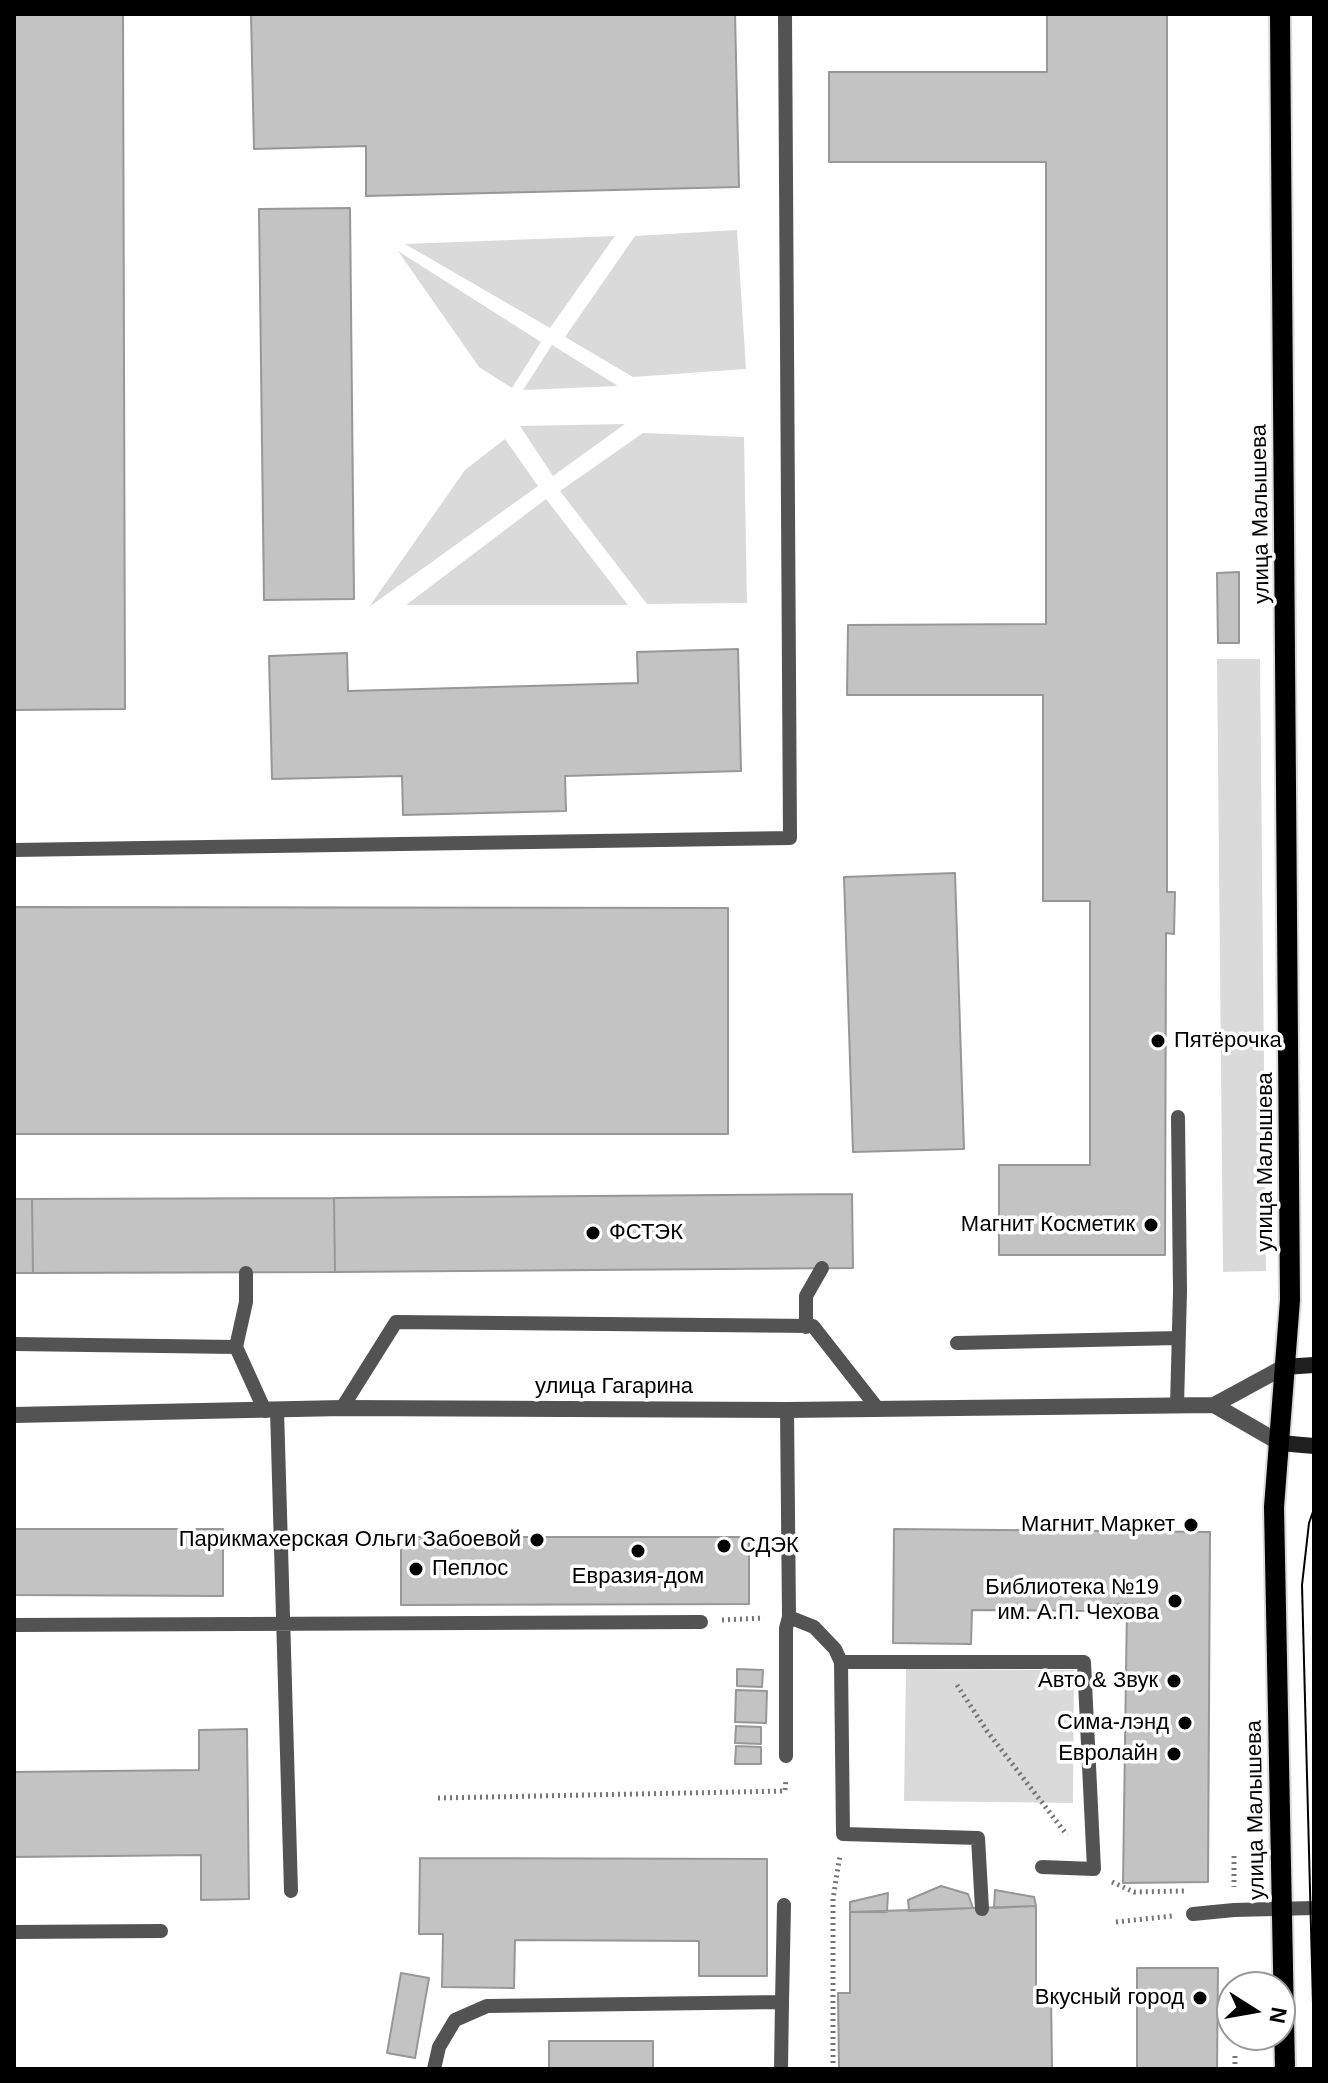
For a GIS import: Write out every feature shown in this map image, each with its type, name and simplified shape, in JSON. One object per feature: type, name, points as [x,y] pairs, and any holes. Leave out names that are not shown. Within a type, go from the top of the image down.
[{"type":"main road","name":"улица Малышева","points":[[1280,14],[1290,1300],[1274,1507],[1285,2069]]},
{"type":"main road","name":"улица Гагарина","points":[[1284,1367],[1314,1365]]},
{"type":"main road","points":[[1280,1443],[1314,1446]]},
{"type":"street","name":"улица Гагарина","points":[[14,1415],[342,1408],[787,1410],[1214,1405],[1284,1367]]},
{"type":"street","points":[[1214,1405],[1280,1443]]},
{"type":"lane","points":[[14,850],[790,838],[785,14]]},
{"type":"lane","points":[[1177,1406],[1178,1117]]},
{"type":"lane","points":[[806,1327],[806,1296],[822,1268]]},
{"type":"lane","points":[[246,1273],[246,1302],[236,1347],[271,1411],[285,1623],[291,1891]]},
{"type":"lane","points":[[342,1408],[396,1322],[813,1326],[878,1409]]},
{"type":"lane","points":[[957,1343],[1178,1338]]},
{"type":"lane","points":[[14,1344],[236,1347]]},
{"type":"lane","points":[[786,1756],[786,1628],[789,1617],[787,1410]]},
{"type":"lane","points":[[789,1617],[814,1627],[835,1649],[841,1662],[843,1834],[978,1838],[982,1909]]},
{"type":"lane","points":[[14,1625],[701,1622]]},
{"type":"lane","points":[[841,1662],[1084,1662],[1094,1869],[1042,1867]]},
{"type":"lane","points":[[781,2069],[784,1905]]},
{"type":"lane","points":[[1193,1914],[1314,1908]]},
{"type":"lane","points":[[14,1932],[161,1931]]},
{"type":"lane","points":[[434,2069],[439,2047],[455,2020],[487,2006],[782,2002]]},
{"type":"path","points":[[701,1622],[789,1617]]},
{"type":"path","points":[[942,1661],[987,1731],[1094,1869]]},
{"type":"path","points":[[438,1798],[785,1791],[786,1773]]},
{"type":"path","points":[[831,2067],[833,1899],[843,1834]]},
{"type":"path","points":[[1220,1891],[1235,1891],[1234,1856]]},
{"type":"path","points":[[1121,1886],[1134,1892],[1192,1891]]},
{"type":"path","points":[[1116,1922],[1193,1914]]},
{"type":"path","points":[[1235,2056],[1235,2069]]},
{"type":"shaded area","points":[[737,230],[746,369],[633,377],[565,337],[635,236]]},
{"type":"shaded area","points":[[615,236],[550,328],[405,244]]},
{"type":"shaded area","points":[[398,251],[541,342],[512,388],[479,367]]},
{"type":"shaded area","points":[[552,345],[618,386],[523,390]]},
{"type":"shaded area","points":[[625,424],[553,476],[520,426]]},
{"type":"shaded area","points":[[643,433],[744,437],[747,603],[647,604],[560,491]]},
{"type":"shaded area","points":[[505,439],[538,486],[369,607],[465,470]]},
{"type":"shaded area","points":[[546,499],[628,605],[406,605]]},
{"type":"shaded area","points":[[1217,659],[1260,659],[1266,1271],[1223,1272]]},
{"type":"shaded area","points":[[906,1669],[1074,1670],[1073,1803],[904,1801]]},
{"type":"building","points":[[14,14],[123,14],[125,709],[14,710]]},
{"type":"building","points":[[251,14],[735,14],[739,187],[366,196],[366,146],[254,149]]},
{"type":"building","points":[[1047,14],[1167,14],[1167,892],[1175,892],[1174,934],[1166,933],[1165,1255],[999,1255],[999,1165],[1090,1165],[1090,901],[1043,901],[1043,695],[847,695],[848,625],[1046,624],[1046,162],[829,162],[829,72],[1047,72]]},
{"type":"building","points":[[350,208],[354,599],[264,600],[259,209]]},
{"type":"building","points":[[1239,572],[1239,643],[1218,643],[1217,573]]},
{"type":"building","points":[[738,649],[741,771],[565,776],[566,811],[403,815],[402,776],[272,779],[269,656],[347,653],[348,691],[638,683],[637,652]]},
{"type":"building","points":[[955,873],[964,1149],[853,1152],[844,877]]},
{"type":"building","points":[[14,907],[728,908],[728,1134],[14,1134]]},
{"type":"building","name":"ФСТЭК","points":[[852,1194],[853,1268],[335,1272],[334,1198]]},
{"type":"building","points":[[334,1198],[335,1272],[33,1273],[32,1199]]},
{"type":"building","points":[[14,1199],[32,1199],[33,1273],[14,1273]]},
{"type":"building","points":[[14,1529],[223,1529],[223,1596],[14,1595]]},
{"type":"building","points":[[894,1529],[1210,1532],[1208,1882],[1123,1883],[1127,1604],[1106,1604],[1106,1611],[972,1610],[971,1644],[893,1643]]},
{"type":"building","points":[[401,1537],[749,1537],[749,1604],[401,1605]]},
{"type":"building","points":[[737,1669],[763,1670],[762,1687],[737,1686]]},
{"type":"building","points":[[736,1690],[767,1691],[766,1723],[735,1722]]},
{"type":"building","points":[[736,1726],[761,1727],[761,1744],[735,1743]]},
{"type":"building","points":[[247,1729],[249,1899],[201,1900],[201,1855],[14,1857],[14,1772],[199,1770],[199,1730]]},
{"type":"building","points":[[736,1746],[761,1747],[761,1764],[735,1764]]},
{"type":"building","points":[[420,1858],[767,1859],[767,1976],[699,1976],[699,1941],[515,1940],[514,1988],[442,1987],[443,1934],[419,1934]]},
{"type":"building","points":[[941,1886],[968,1894],[973,1908],[909,1911],[908,1900]]},
{"type":"building","points":[[995,1890],[1034,1897],[1036,1906],[994,1908]]},
{"type":"building","points":[[888,1893],[887,1912],[850,1912],[850,1902]]},
{"type":"building","points":[[1036,1906],[1036,1991],[1051,1991],[1052,2069],[839,2069],[838,1993],[850,1993],[850,1912]]},
{"type":"building","points":[[1137,1968],[1218,1968],[1217,2069],[1137,2069]]},
{"type":"building","points":[[401,1973],[429,1978],[415,2058],[387,2053]]},
{"type":"building","points":[[549,2041],[653,2041],[653,2069],[549,2069]]},
{"type":"tram line","points":[[1314,1509],[1309,1523],[1302,1585],[1314,2042]]},
{"type":"place","name":"Пятёрочка","points":[[1158,1041]]},
{"type":"place","name":"Магнит Косметик","points":[[1151,1225]]},
{"type":"place","name":"ФСТЭК","points":[[593,1233]]},
{"type":"place","name":"Магнит Маркет","points":[[1191,1525]]},
{"type":"place","name":"Парикмахерская Ольги Забоевой","points":[[537,1540]]},
{"type":"place","name":"СДЭК","points":[[724,1546]]},
{"type":"place","name":"Евразия-дом","points":[[638,1551]]},
{"type":"place","name":"Пеплос","points":[[416,1569]]},
{"type":"place","name":"Библиотека №19 им. А.П. Чехова","points":[[1175,1601]]},
{"type":"place","name":"Авто & Звук","points":[[1174,1681]]},
{"type":"place","name":"Сима-лэнд","points":[[1185,1723]]},
{"type":"place","name":"Евролайн","points":[[1174,1754]]},
{"type":"place","name":"Вкусный город","points":[[1200,1998]]}]
